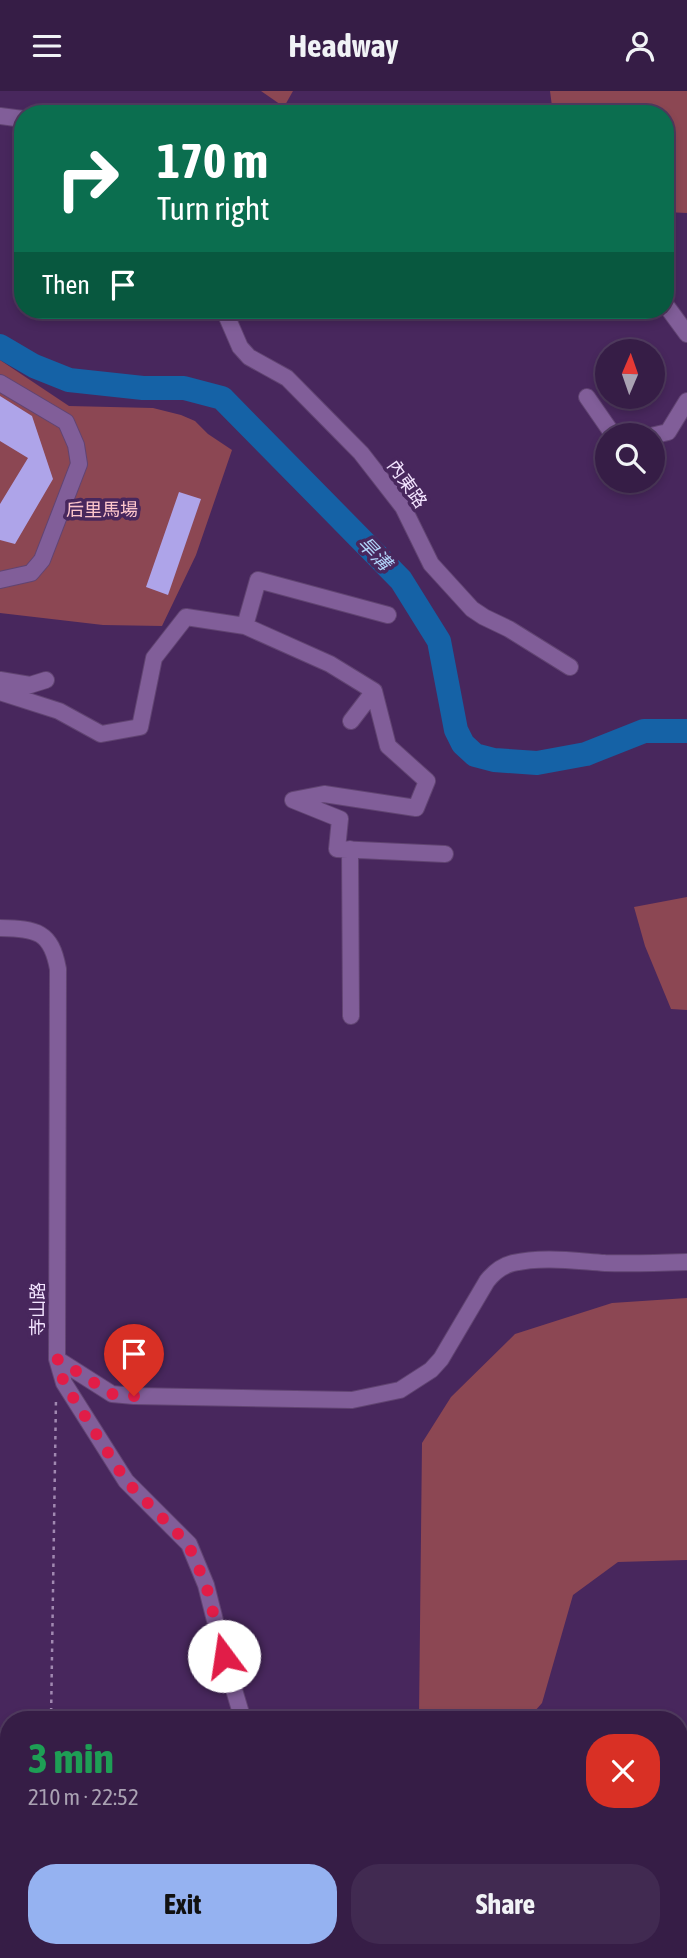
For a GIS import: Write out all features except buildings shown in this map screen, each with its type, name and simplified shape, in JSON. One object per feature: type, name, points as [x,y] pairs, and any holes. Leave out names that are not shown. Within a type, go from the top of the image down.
[{"type":"street","points":[[674,316],[687,334]]},
{"type":"street","name":"內東路","points":[[228,319],[240,347],[249,357],[287,378],[361,453],[403,507],[431,565],[472,609],[570,667]]},
{"type":"street","points":[[0,383],[66,422],[76,445],[79,464],[43,560],[31,573],[0,580]]},
{"type":"street","points":[[587,397],[605,423]]},
{"type":"street","points":[[665,433],[687,401]]},
{"type":"street","points":[[245,626],[258,580],[388,614]]},
{"type":"street","points":[[0,692],[59,711],[100,734],[140,727],[154,658],[186,617],[245,626],[330,664],[374,691],[388,746],[427,781],[416,808],[324,794],[293,800],[340,819],[337,849],[445,854]]},
{"type":"street","points":[[0,680],[30,685],[46,680]]},
{"type":"street","points":[[351,721],[374,691]]},
{"type":"street","points":[[350,849],[351,1016]]},
{"type":"street","name":"寺山路","points":[[0,928],[23,928],[45,936],[55,952],[58,969],[57,1359],[64,1383],[126,1481],[188,1544],[206,1585],[240,1711]]},
{"type":"street","points":[[57,1359],[112,1394],[352,1400],[400,1390],[431,1370],[441,1359],[487,1281],[495,1271],[505,1266],[565,1259],[606,1263],[687,1262]]},
{"type":"path","points":[[51,1711],[57,1387]]},
{"type":"green space","points":[[261,91],[293,91],[285,105]]},
{"type":"green space","points":[[550,91],[687,91],[687,213],[674,212],[674,105],[552,105]]},
{"type":"green space","name":"后里馬場","points":[[0,360],[69,406],[153,408],[181,415],[195,421],[208,434],[232,450],[196,555],[162,626],[103,625],[0,613]]},
{"type":"green space","points":[[687,897],[687,1010],[671,1009],[645,946],[634,907]]},
{"type":"green space","points":[[687,1298],[687,1560],[618,1562],[573,1595],[542,1703],[535,1711],[419,1711],[422,1443],[451,1397],[515,1334],[612,1303]]},
{"type":"waterway","name":"旱溝","points":[[0,346],[34,366],[69,380],[143,388],[184,388],[222,398],[401,580],[439,641],[456,730],[463,744],[475,755],[494,760],[537,763],[586,754],[644,731],[687,731]]},
{"type":"route","points":[[134,1396],[112,1394],[57,1359],[64,1383],[126,1481],[188,1544],[206,1585],[224,1656]]}]
